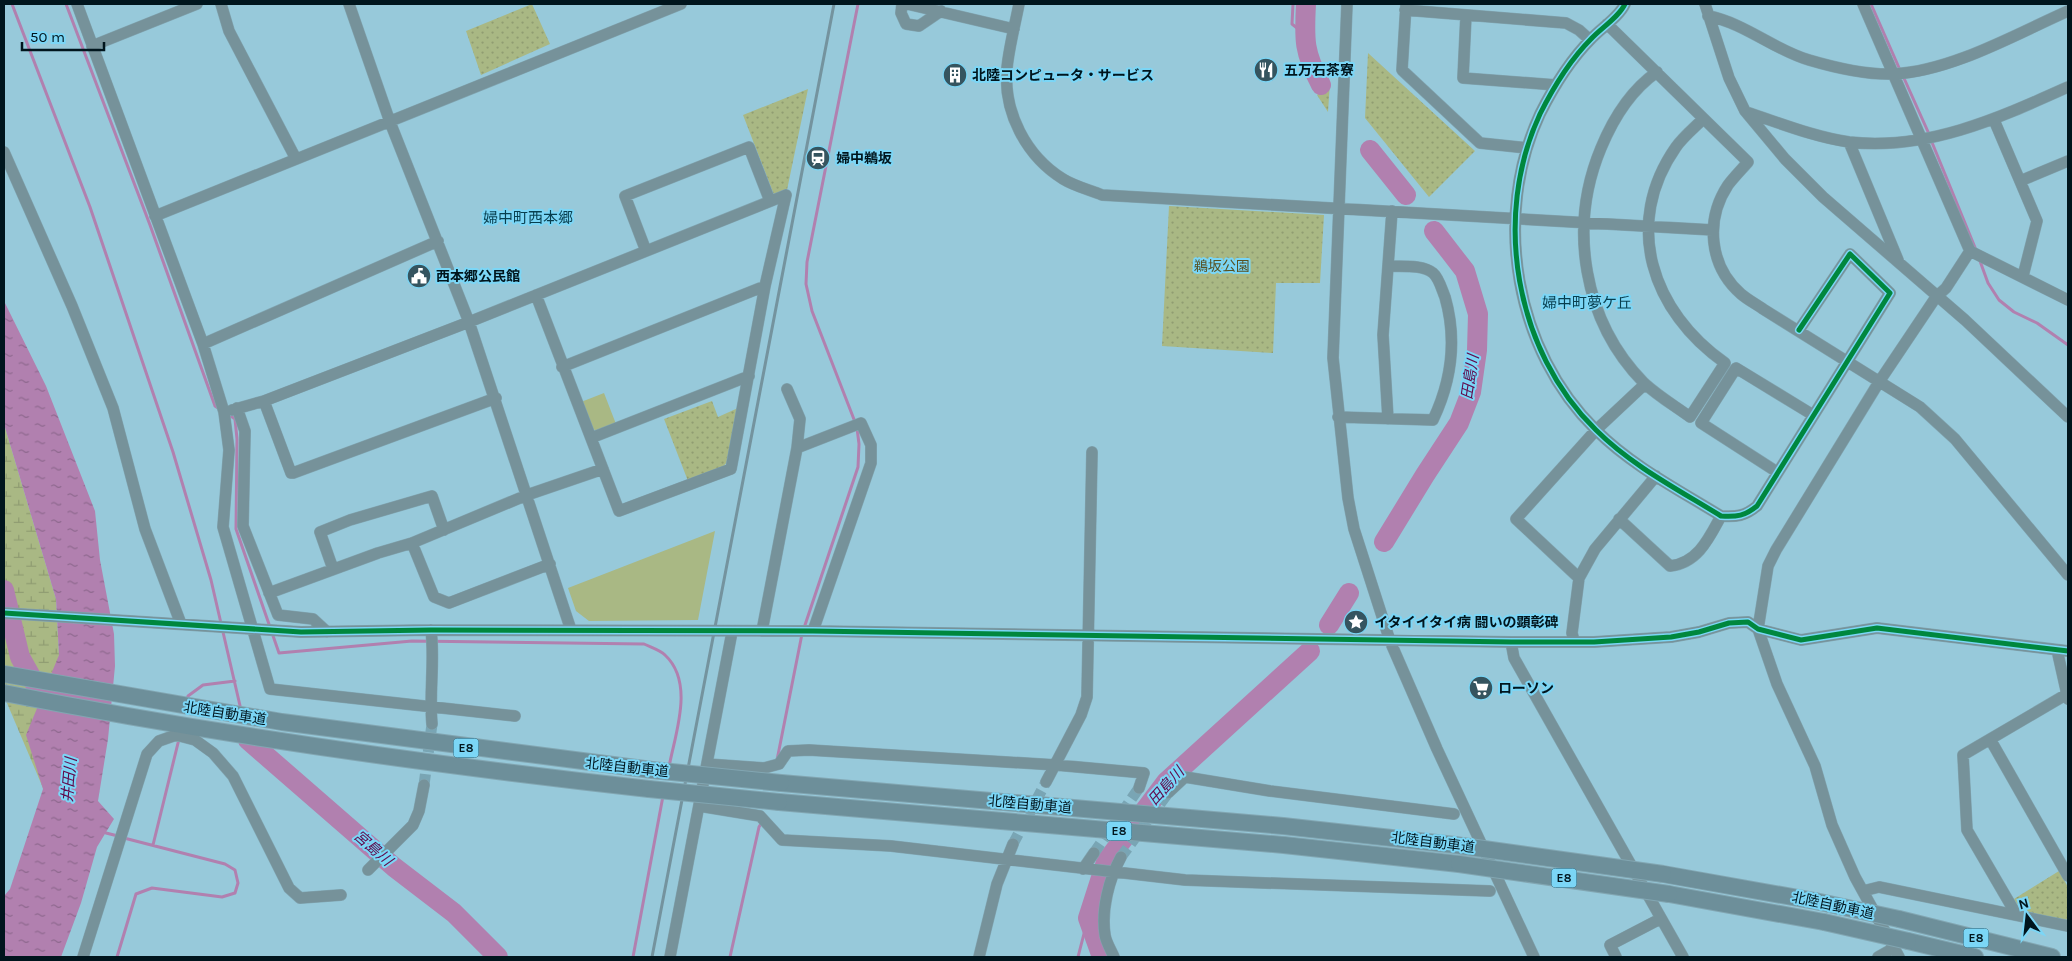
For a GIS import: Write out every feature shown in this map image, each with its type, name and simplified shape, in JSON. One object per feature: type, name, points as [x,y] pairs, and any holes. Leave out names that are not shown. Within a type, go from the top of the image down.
[{"type":"highway","name":"北陸自動車道","points":[[4,674],[282,722],[652,770],[781,783],[1282,826],[1455,845],[1663,874],[1815,901],[1899,919],[2052,957]]},
{"type":"highway","name":"北陸自動車道","points":[[4,693],[292,743],[533,776],[780,802],[1284,845],[1459,864],[1669,894],[1824,922],[1900,949],[1975,957]]},
{"type":"street","points":[[76,4],[203,344],[224,412],[229,450],[223,527],[270,689],[515,716]]},
{"type":"street","points":[[92,46],[197,4]]},
{"type":"street","points":[[221,4],[229,31],[296,159]]},
{"type":"street","points":[[350,4],[390,122],[438,241],[496,398],[571,630]]},
{"type":"street","points":[[155,216],[681,4]]},
{"type":"street","points":[[902,4],[901,13],[906,24],[919,26],[941,11]]},
{"type":"street","points":[[907,4],[1014,28]]},
{"type":"street","points":[[1019,4],[1007,69],[1008,101],[1018,131],[1041,163],[1064,180],[1102,195],[1516,217],[1713,230]]},
{"type":"street","points":[[1347,4],[1333,358],[1338,417],[1348,498],[1354,529],[1390,641],[1437,749],[1534,957]]},
{"type":"street","points":[[1625,4],[1590,40],[1556,85],[1527,148],[1520,179],[1516,217],[1519,285],[1528,319],[1541,352],[1572,402],[1596,430],[1626,456],[1721,516],[1737,517],[1746,514],[1757,506],[1890,293],[1850,254],[1799,330]]},
{"type":"street","points":[[1705,4],[1729,78],[1745,111],[1785,158],[1823,197],[1936,297],[1965,320],[2068,417]]},
{"type":"street","points":[[1863,4],[1970,252],[2023,276],[2068,300]]},
{"type":"street","points":[[1527,148],[1480,143],[1402,70],[1405,7],[1466,15],[1566,23],[1579,30],[1590,40]]},
{"type":"street","points":[[1708,16],[1725,20],[1807,60],[1857,71],[1894,74],[1918,71],[1959,59],[2068,11]]},
{"type":"street","points":[[1466,15],[1463,78],[1556,85]]},
{"type":"street","points":[[1607,24],[1748,162],[1728,184],[1721,197],[1715,215],[1713,230],[1714,248],[1723,272],[1741,294],[1920,407],[1955,439],[2068,575]]},
{"type":"street","points":[[1657,72],[1646,80],[1633,94],[1605,139],[1593,167],[1583,221],[1584,254],[1589,285],[1608,334],[1625,360],[1645,384],[1690,417],[1725,363],[1697,341],[1675,316],[1667,302],[1653,267],[1649,225],[1653,199],[1661,173],[1677,146],[1703,119]]},
{"type":"street","points":[[1745,111],[1796,129],[1849,142],[1891,142],[1922,139],[1994,120],[2068,87]]},
{"type":"street","points":[[1994,120],[2037,221],[2023,276]]},
{"type":"street","points":[[1849,142],[1899,263]]},
{"type":"street","points":[[646,251],[626,196],[749,147],[770,201]]},
{"type":"street","points":[[4,152],[72,306],[113,408],[145,528],[181,624]]},
{"type":"street","points":[[2020,181],[2068,161]]},
{"type":"street","points":[[224,412],[264,401],[469,322],[536,295],[646,251],[770,201],[786,195],[765,286],[731,469],[619,511],[562,367],[536,295]]},
{"type":"street","points":[[1388,419],[1384,335],[1392,211]]},
{"type":"street","points":[[203,344],[438,241]]},
{"type":"street","points":[[1878,957],[1900,949],[1863,891],[1832,825],[1815,766],[1777,684],[1758,629],[1768,566],[1776,550],[1879,382],[1936,297],[1946,288],[1970,252]]},
{"type":"street","points":[[1338,417],[1433,420],[1443,399],[1450,369],[1452,334],[1442,288],[1434,273],[1422,267],[1388,266]]},
{"type":"street","points":[[562,367],[765,286]]},
{"type":"street","points":[[1777,472],[1700,423],[1736,368],[1813,415]]},
{"type":"street","points":[[591,438],[749,376]]},
{"type":"street","points":[[1579,578],[1516,519],[1596,430],[1645,384]]},
{"type":"street","points":[[762,631],[797,448],[800,419],[787,389]]},
{"type":"street","points":[[264,401],[291,473],[293,473],[496,398]]},
{"type":"street","points":[[237,408],[245,431],[243,526],[269,593],[278,615],[313,618],[327,632]]},
{"type":"street","points":[[797,448],[861,423],[871,445],[871,463],[813,631]]},
{"type":"street","points":[[1046,782],[1081,715],[1087,697],[1092,452]]},
{"type":"street","points":[[269,593],[333,569],[412,543],[527,495],[603,469]]},
{"type":"street","points":[[1574,641],[1572,633],[1579,578],[1595,549],[1656,476]]},
{"type":"street","points":[[333,569],[320,532],[350,520],[432,496],[444,530]]},
{"type":"street","points":[[1619,519],[1670,566],[1682,564],[1704,548],[1721,516]]},
{"type":"street","points":[[412,543],[434,597],[448,603],[550,564]]},
{"type":"street","points":[[4,613],[327,632],[430,630],[813,631],[1511,642],[1671,637],[1699,632],[1729,623],[1748,622],[1758,629],[1801,640],[1877,628],[1963,636],[2062,650],[2068,696],[1963,756],[1967,830],[2016,914]]},
{"type":"street","points":[[430,630],[433,643],[430,706],[432,724]]},
{"type":"street","points":[[670,957],[732,632]]},
{"type":"street","points":[[1511,642],[1514,658],[1682,957]]},
{"type":"street","points":[[83,957],[147,754],[159,741],[176,735],[195,740],[213,753],[233,776],[289,888],[300,898],[341,895]]},
{"type":"street","points":[[1990,739],[2068,876]]},
{"type":"street","points":[[707,764],[764,768],[779,764],[788,751],[809,750],[1056,765],[1144,773],[1139,788]]},
{"type":"street","points":[[1168,793],[1184,777],[1270,791],[1454,814]]},
{"type":"street","points":[[368,870],[413,825],[419,811],[424,785]]},
{"type":"street","points":[[699,806],[760,816],[782,840],[891,846],[1185,880],[1490,891]]},
{"type":"street","points":[[980,957],[991,907],[1013,844]]},
{"type":"street","points":[[1083,869],[1094,853]]},
{"type":"street","points":[[1114,957],[1105,935],[1105,912],[1113,872],[1121,857]]},
{"type":"street","points":[[1863,891],[1879,886],[2068,926]]},
{"type":"street","points":[[1616,957],[1610,945],[1660,920]]},
{"type":"green space","points":[[532,4],[550,44],[481,75],[466,31]]},
{"type":"green space","points":[[1368,53],[1475,151],[1429,197],[1365,118]]},
{"type":"green space","points":[[1330,82],[1328,112],[1317,95]]},
{"type":"green space","points":[[808,89],[787,190],[774,195],[743,115]]},
{"type":"green space","name":"鵜坂公園","points":[[1169,206],[1324,215],[1320,283],[1276,283],[1273,353],[1162,346]]},
{"type":"green space","points":[[604,393],[616,424],[599,432],[591,428],[581,402]]},
{"type":"green space","points":[[712,401],[718,417],[738,408],[728,461],[722,468],[688,481],[664,419]]},
{"type":"green space","points":[[4,424],[56,599],[59,655],[43,788],[4,696]]},
{"type":"green space","points":[[715,531],[698,620],[589,621],[576,611],[568,588]]},
{"type":"green space","points":[[2059,871],[2068,887],[2068,920],[2030,912],[2018,905],[2014,899]]},
{"type":"water","points":[[4,301],[46,386],[95,511],[100,560],[114,634],[115,666],[108,739],[98,801],[114,819],[97,847],[81,903],[61,957],[4,957],[4,896],[10,889],[43,789],[26,735],[59,655],[56,599],[4,424]]},
{"type":"waterway","points":[[12,4],[90,207],[173,452],[211,580],[241,710]]},
{"type":"waterway","points":[[66,4],[150,225],[215,406],[218,408]]},
{"type":"waterway","points":[[855,422],[812,311],[806,284],[807,262],[858,4]]},
{"type":"waterway","points":[[1293,4],[1292,24],[1297,28],[1305,29]]},
{"type":"waterway","name":"田島川","points":[[1306,4],[1306,46],[1311,64],[1321,85]]},
{"type":"waterway","points":[[1871,4],[1900,70]]},
{"type":"waterway","points":[[1903,76],[1929,134]]},
{"type":"waterway","points":[[1931,140],[1976,250]]},
{"type":"waterway","name":"田島川","points":[[1370,150],[1406,195]]},
{"type":"waterway","name":"田島川","points":[[1384,542],[1459,423],[1471,392],[1477,350],[1478,314],[1465,271],[1434,231]]},
{"type":"waterway","points":[[1980,261],[1988,283],[1999,300],[2014,312],[2037,323],[2068,345]]},
{"type":"waterway","points":[[228,414],[235,419],[237,439],[236,529],[279,653],[412,641],[644,644],[665,655],[674,666],[679,680],[681,694],[680,709],[669,767]]},
{"type":"waterway","points":[[804,628],[858,467],[859,444],[857,428]]},
{"type":"waterway","name":"井田川","points":[[4,590],[20,657],[52,714]]},
{"type":"waterway","name":"田島川","points":[[1329,625],[1349,593]]},
{"type":"waterway","points":[[777,760],[802,634]]},
{"type":"waterway","name":"田島川","points":[[1102,957],[1088,918],[1106,862],[1166,782],[1310,651]]},
{"type":"waterway","points":[[187,701],[188,696],[203,685],[235,681]]},
{"type":"waterway","points":[[153,845],[179,739]]},
{"type":"waterway","name":"宮島川","points":[[248,740],[394,867],[454,913],[498,957]]},
{"type":"waterway","points":[[633,957],[663,796]]},
{"type":"waterway","points":[[730,957],[759,827],[762,822]]},
{"type":"waterway","points":[[106,833],[118,836]]},
{"type":"waterway","points":[[117,957],[136,894],[152,888],[222,897],[235,893],[238,883],[235,870],[225,864],[124,838]]},
{"type":"waterway","points":[[1078,957],[1088,918]]},
{"type":"tunnel","points":[[424,785],[432,724]]},
{"type":"tunnel","points":[[1013,844],[1046,782]]},
{"type":"tunnel","points":[[1094,853],[1139,788]]},
{"type":"tunnel","points":[[1121,857],[1168,793]]},
{"type":"railway","points":[[652,957],[834,4]]},
{"type":"cycle path","points":[[1625,4],[1614,18],[1583,47],[1562,75],[1540,114],[1525,154],[1517,196],[1515,238],[1520,281],[1530,322],[1546,362],[1568,398],[1610,443],[1656,477],[1721,516],[1736,516],[1745,514],[1757,506],[1890,293],[1850,254],[1799,330]]},
{"type":"cycle path","points":[[4,613],[301,632],[431,630],[813,631],[1511,642],[1594,642],[1671,637],[1699,632],[1729,623],[1748,622],[1758,629],[1801,640],[1877,628],[2068,651]]},
{"type":"place","name":"五万石茶寮","points":[[1266,70]]},
{"type":"place","name":"北陸コンピュータ・サービス","points":[[955,75]]},
{"type":"place","name":"婦中鵜坂","points":[[818,158]]},
{"type":"place","name":"西本郷公民館","points":[[419,276]]},
{"type":"place","name":"イタイイタイ病 闘いの顕彰碑","points":[[1356,622]]},
{"type":"place","name":"ローソン","points":[[1481,688]]},
{"type":"district","name":"婦中町西本郷","points":[[528,218]]},
{"type":"district","name":"婦中町夢ケ丘","points":[[1587,303]]}]
